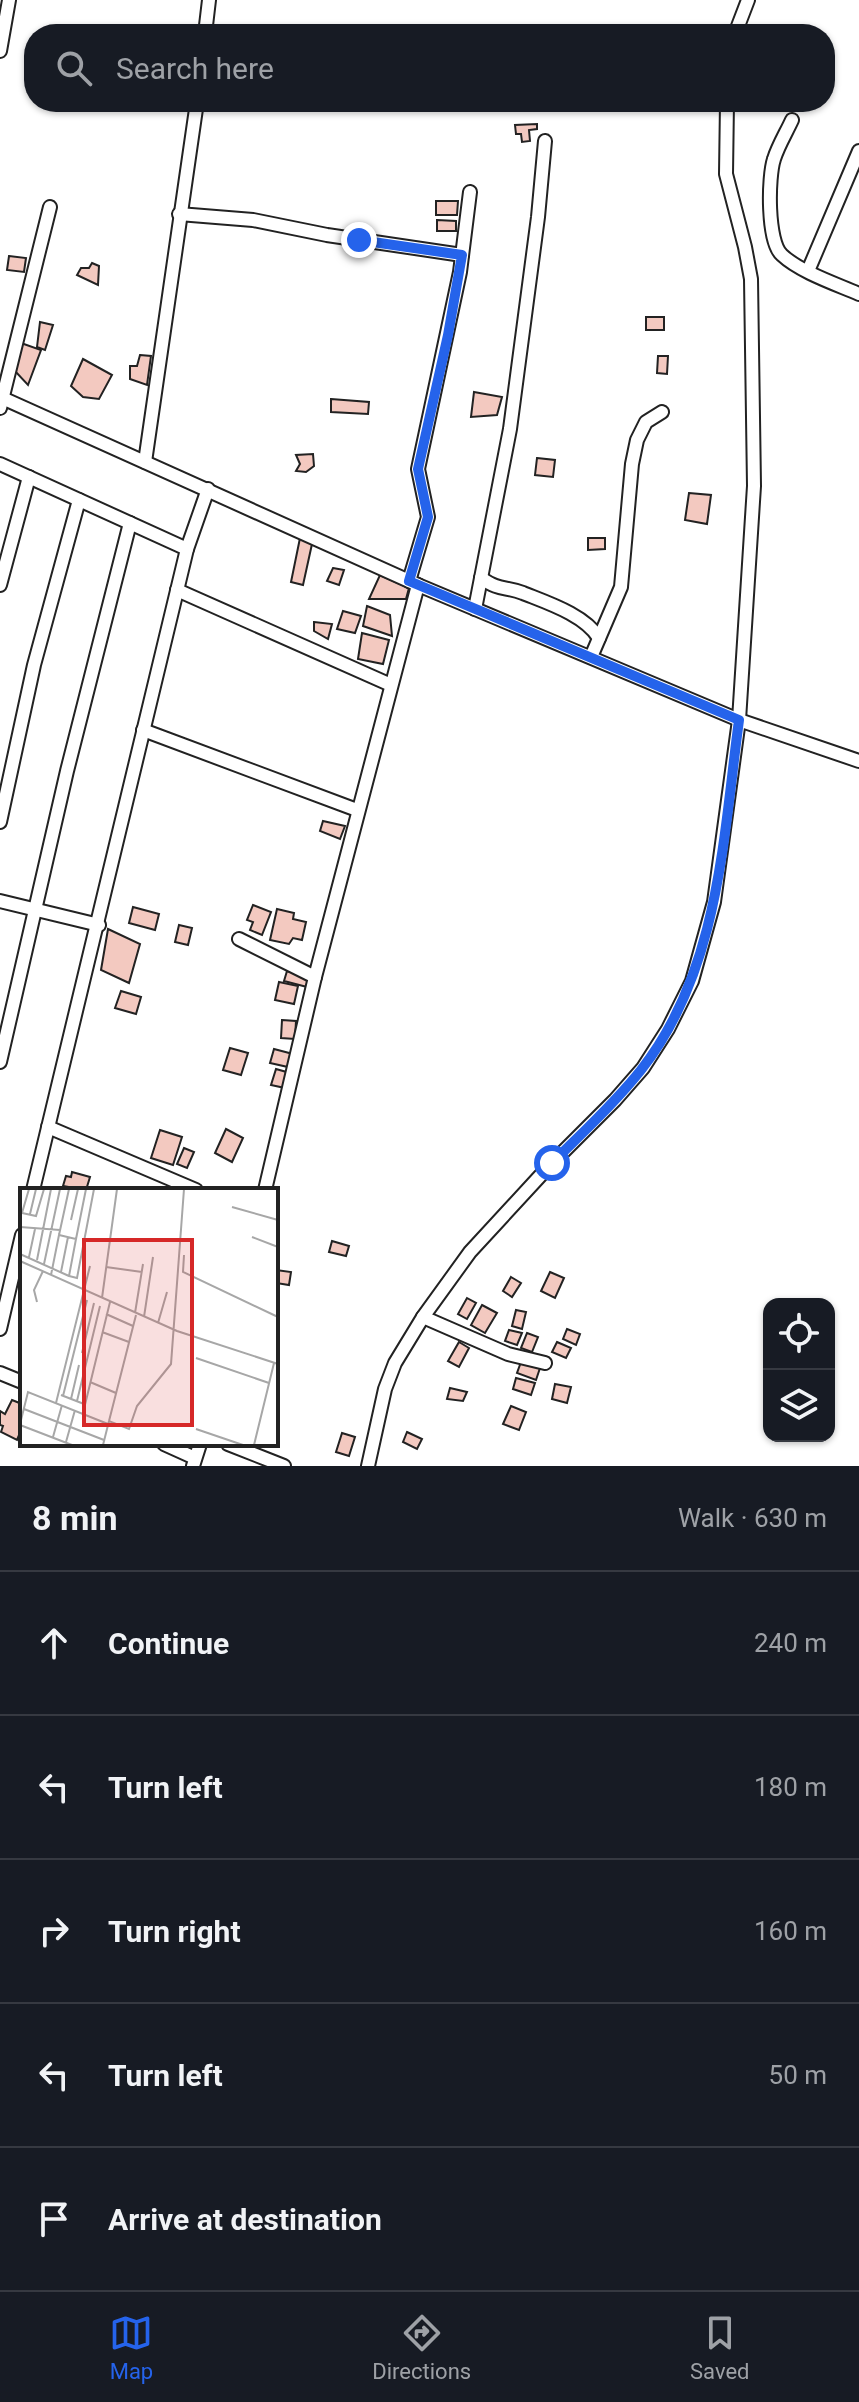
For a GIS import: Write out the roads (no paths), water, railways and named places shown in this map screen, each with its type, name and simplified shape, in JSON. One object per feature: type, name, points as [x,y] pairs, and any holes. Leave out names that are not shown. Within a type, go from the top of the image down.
[{"type":"street","points":[[0,51],[9,0]]},
{"type":"street","points":[[206,24],[209,0]]},
{"type":"street","points":[[739,24],[748,0]]},
{"type":"street","points":[[145,462],[195,112]]},
{"type":"street","points":[[368,1466],[385,1389],[395,1363],[423,1317],[470,1252],[643,1068],[668,1029],[692,981],[714,902],[739,720],[754,486],[751,295],[745,247],[726,174],[727,112]]},
{"type":"street","points":[[792,120],[773,161],[772,232],[775,246],[782,256],[808,271],[859,294]]},
{"type":"street","points":[[475,609],[510,429],[545,141]]},
{"type":"street","points":[[808,271],[859,151]]},
{"type":"street","points":[[265,1188],[315,977],[391,685],[428,517],[418,469],[448,335],[470,192]]},
{"type":"street","points":[[50,207],[1,401],[208,489],[413,583],[739,720],[859,761]]},
{"type":"street","points":[[179,214],[223,216],[462,255]]},
{"type":"street","points":[[591,657],[621,587],[637,440],[646,422],[662,412]]},
{"type":"street","points":[[0,464],[187,549]]},
{"type":"street","points":[[0,585],[29,477]]},
{"type":"street","points":[[33,1188],[187,549],[208,489]]},
{"type":"street","points":[[0,822],[34,665],[79,500]]},
{"type":"street","points":[[0,1062],[67,771],[130,523]]},
{"type":"street","points":[[481,578],[495,587],[520,592],[586,622],[599,638]]},
{"type":"street","points":[[177,590],[391,685]]},
{"type":"street","points":[[143,730],[357,810]]},
{"type":"street","points":[[0,901],[99,925]]},
{"type":"street","points":[[239,939],[315,977]]},
{"type":"street","points":[[0,1004],[14,1007]]},
{"type":"street","points":[[48,1127],[191,1188]]},
{"type":"street","points":[[0,1329],[3,1297],[20,1242]]},
{"type":"street","points":[[423,1317],[508,1354],[545,1363]]},
{"type":"street","points":[[0,1373],[20,1381]]},
{"type":"street","points":[[167,1446],[194,1462]]},
{"type":"street","points":[[233,1446],[284,1466]]}]
